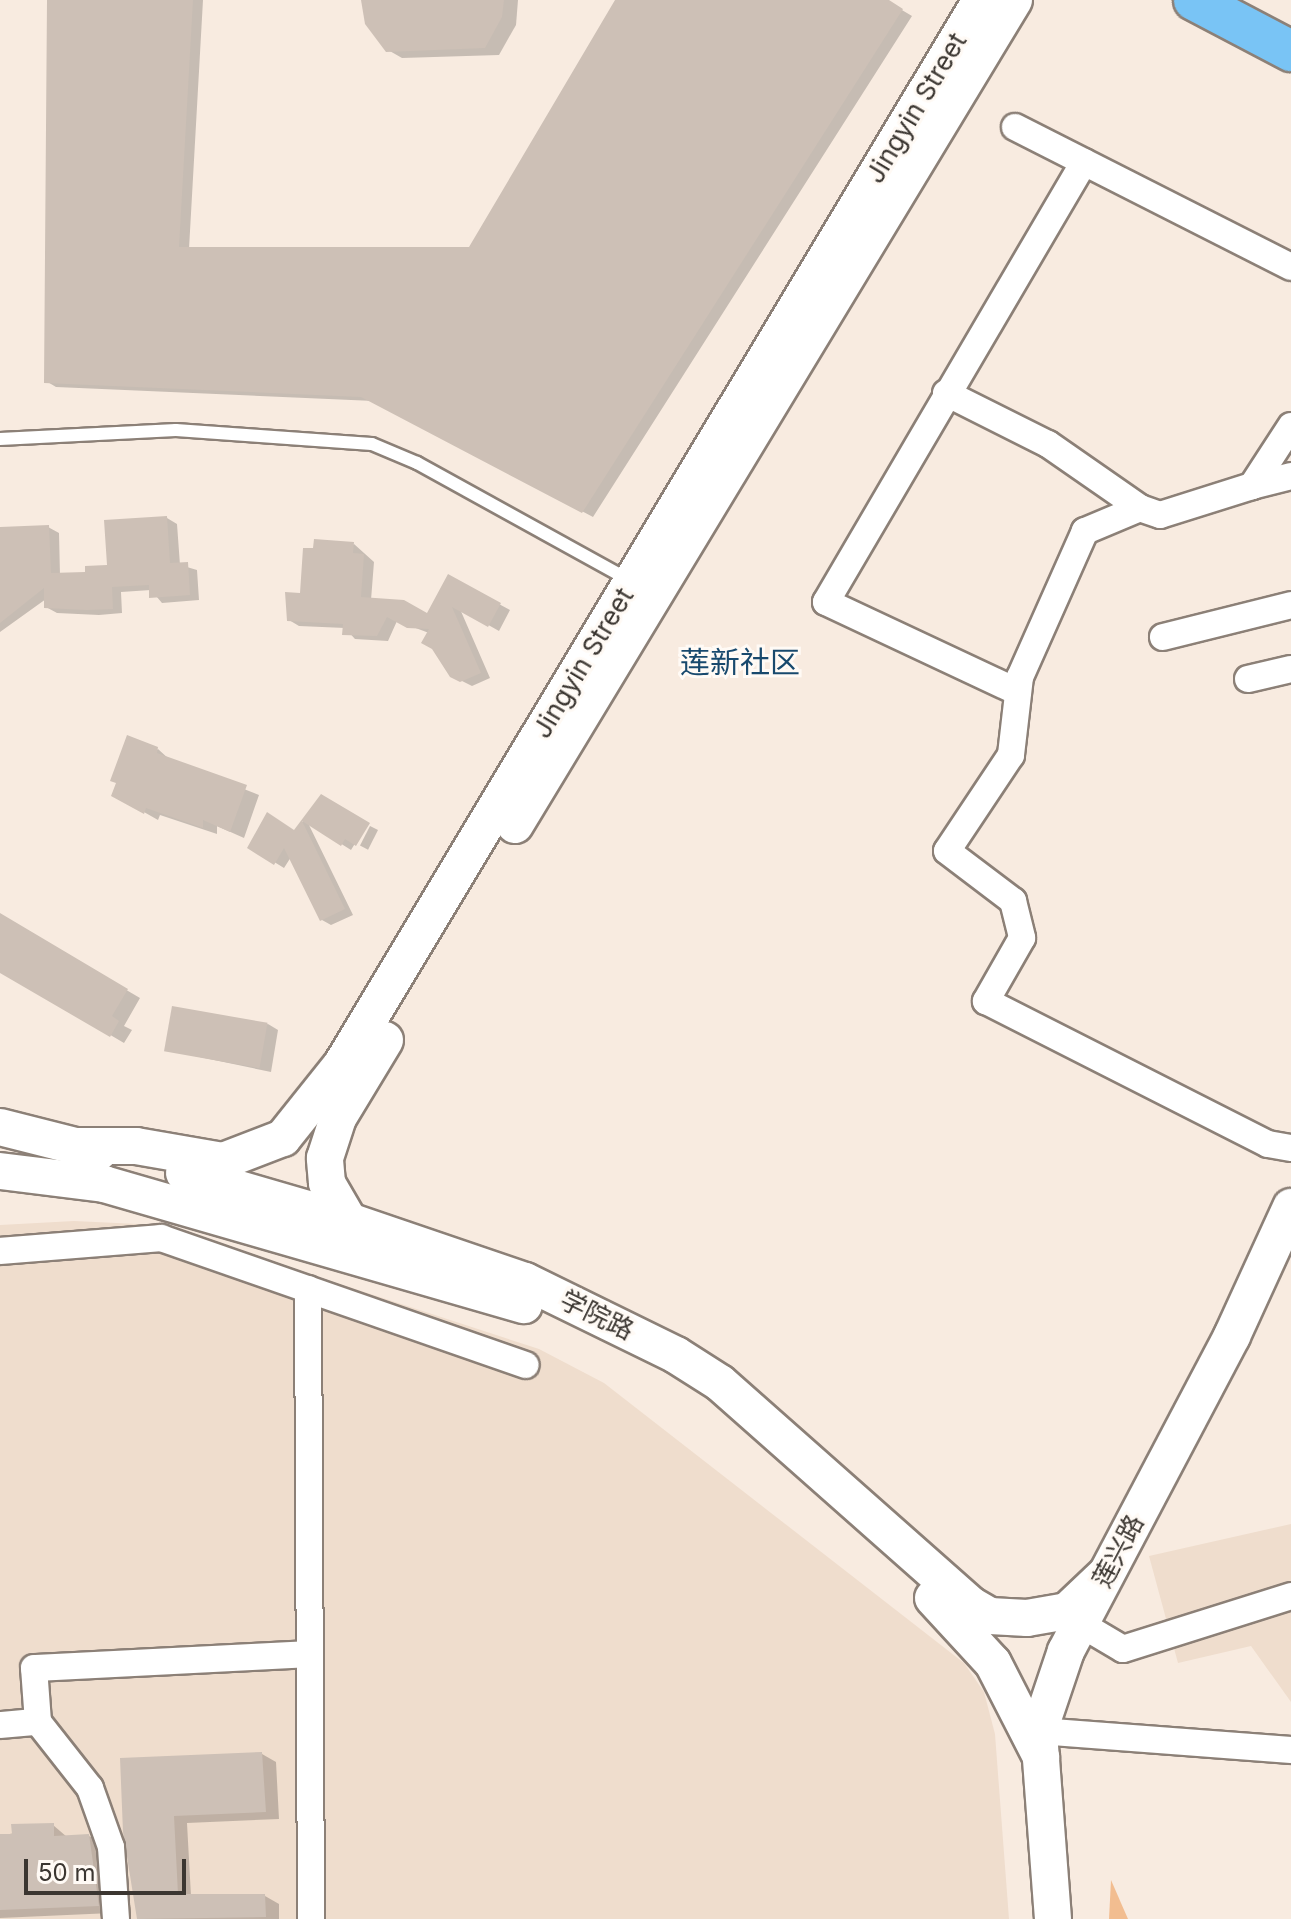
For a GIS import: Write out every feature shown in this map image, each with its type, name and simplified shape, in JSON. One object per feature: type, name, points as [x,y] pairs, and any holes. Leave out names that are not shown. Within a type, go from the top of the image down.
[{"type":"main road","points":[[1194,0],[1291,51]]},
{"type":"main road","points":[[1253,0],[1291,20]]},
{"type":"street","name":"Jingyin Street","points":[[349,1221],[327,1183],[325,1158],[338,1118],[981,0]]},
{"type":"street","name":"Jingyin Street","points":[[77,1146],[136,1146],[223,1161],[283,1138],[342,1064],[1014,0]]},
{"type":"street","points":[[1015,127],[1291,267]]},
{"type":"street","points":[[1018,692],[826,602],[1084,162]]},
{"type":"street","points":[[946,393],[1048,444],[1140,508],[1160,515],[1291,476]]},
{"type":"street","points":[[1252,486],[1291,426]]},
{"type":"street","points":[[1140,508],[1085,531],[1020,677],[1011,755],[947,851],[1013,901],[1022,938],[986,1001],[1268,1144],[1291,1148]]},
{"type":"street","points":[[1163,637],[1291,605]]},
{"type":"street","points":[[1248,679],[1291,669]]},
{"type":"street","name":"学院路","points":[[0,1127],[349,1221],[525,1281],[676,1355],[720,1383],[963,1612]]},
{"type":"street","name":"学院路","points":[[0,1171],[104,1184],[534,1308],[599,1338],[683,1384],[790,1466],[963,1612],[1027,1618],[1067,1611],[1105,1575]]},
{"type":"street","name":"莲兴路","points":[[1053,1919],[1040,1744],[1079,1623],[1232,1336],[1291,1207]]},
{"type":"street","points":[[0,1251],[161,1238],[525,1365]]},
{"type":"street","points":[[308,1289],[311,1919]]},
{"type":"street","points":[[993,1638],[1036,1641],[1079,1623],[1123,1649],[1291,1596]]},
{"type":"street","points":[[963,1612],[993,1638],[1027,1681],[1040,1744]]},
{"type":"street","points":[[963,1612],[1040,1744]]},
{"type":"street","points":[[116,1919],[111,1847],[90,1788],[38,1722],[34,1668],[308,1654]]},
{"type":"street","points":[[0,1725],[38,1722]]},
{"type":"street","points":[[1040,1744],[1291,1750]]},
{"type":"lane","points":[[0,439],[176,430],[372,444],[417,463],[642,589]]},
{"type":"shaded area","points":[[74,1221],[159,1225],[539,1349],[604,1383],[964,1663],[984,1692],[995,1734],[1009,1919],[0,1919],[0,1225]]},
{"type":"shaded area","points":[[1291,1524],[1291,1702],[1251,1646],[1178,1663],[1149,1556]]},
{"type":"shaded area","points":[[1111,1880],[1128,1919],[1109,1919]]},
{"type":"building","points":[[47,0],[193,0],[179,247],[469,247],[615,0],[889,0],[903,9],[582,513],[361,397],[44,383]]},
{"type":"building","points":[[361,0],[504,0],[502,17],[485,48],[386,52],[365,24]]},
{"type":"building","points":[[167,516],[170,563],[188,562],[190,595],[149,598],[149,585],[112,587],[113,609],[44,608],[44,588],[0,623],[0,527],[49,525],[51,573],[85,572],[85,566],[107,565],[104,520]]},
{"type":"building","points":[[314,539],[354,542],[353,553],[364,554],[361,597],[404,600],[427,613],[448,574],[501,603],[488,627],[452,607],[481,673],[460,682],[450,677],[432,649],[421,643],[429,629],[407,628],[387,617],[377,636],[342,635],[343,624],[287,621],[285,592],[300,593],[303,548],[313,548]]},
{"type":"building","points":[[127,735],[158,747],[157,753],[247,785],[230,832],[203,820],[203,828],[146,808],[144,814],[111,796],[116,783],[110,781]]},
{"type":"building","points":[[321,794],[370,823],[356,846],[345,839],[341,846],[302,821],[345,909],[320,921],[284,848],[274,865],[247,848],[267,812],[294,830]]},
{"type":"building","points":[[0,913],[128,989],[112,1016],[119,1021],[110,1037],[0,973]]},
{"type":"building","points":[[172,1006],[268,1023],[260,1068],[164,1051]]},
{"type":"building","points":[[262,1752],[266,1812],[174,1816],[178,1894],[265,1894],[266,1917],[137,1919],[123,1832],[120,1758]]},
{"type":"building","points":[[54,1823],[54,1836],[89,1834],[99,1906],[0,1910],[0,1834],[12,1834],[11,1824]]},
{"type":"district","name":"莲新社区","points":[[740,662]]}]
